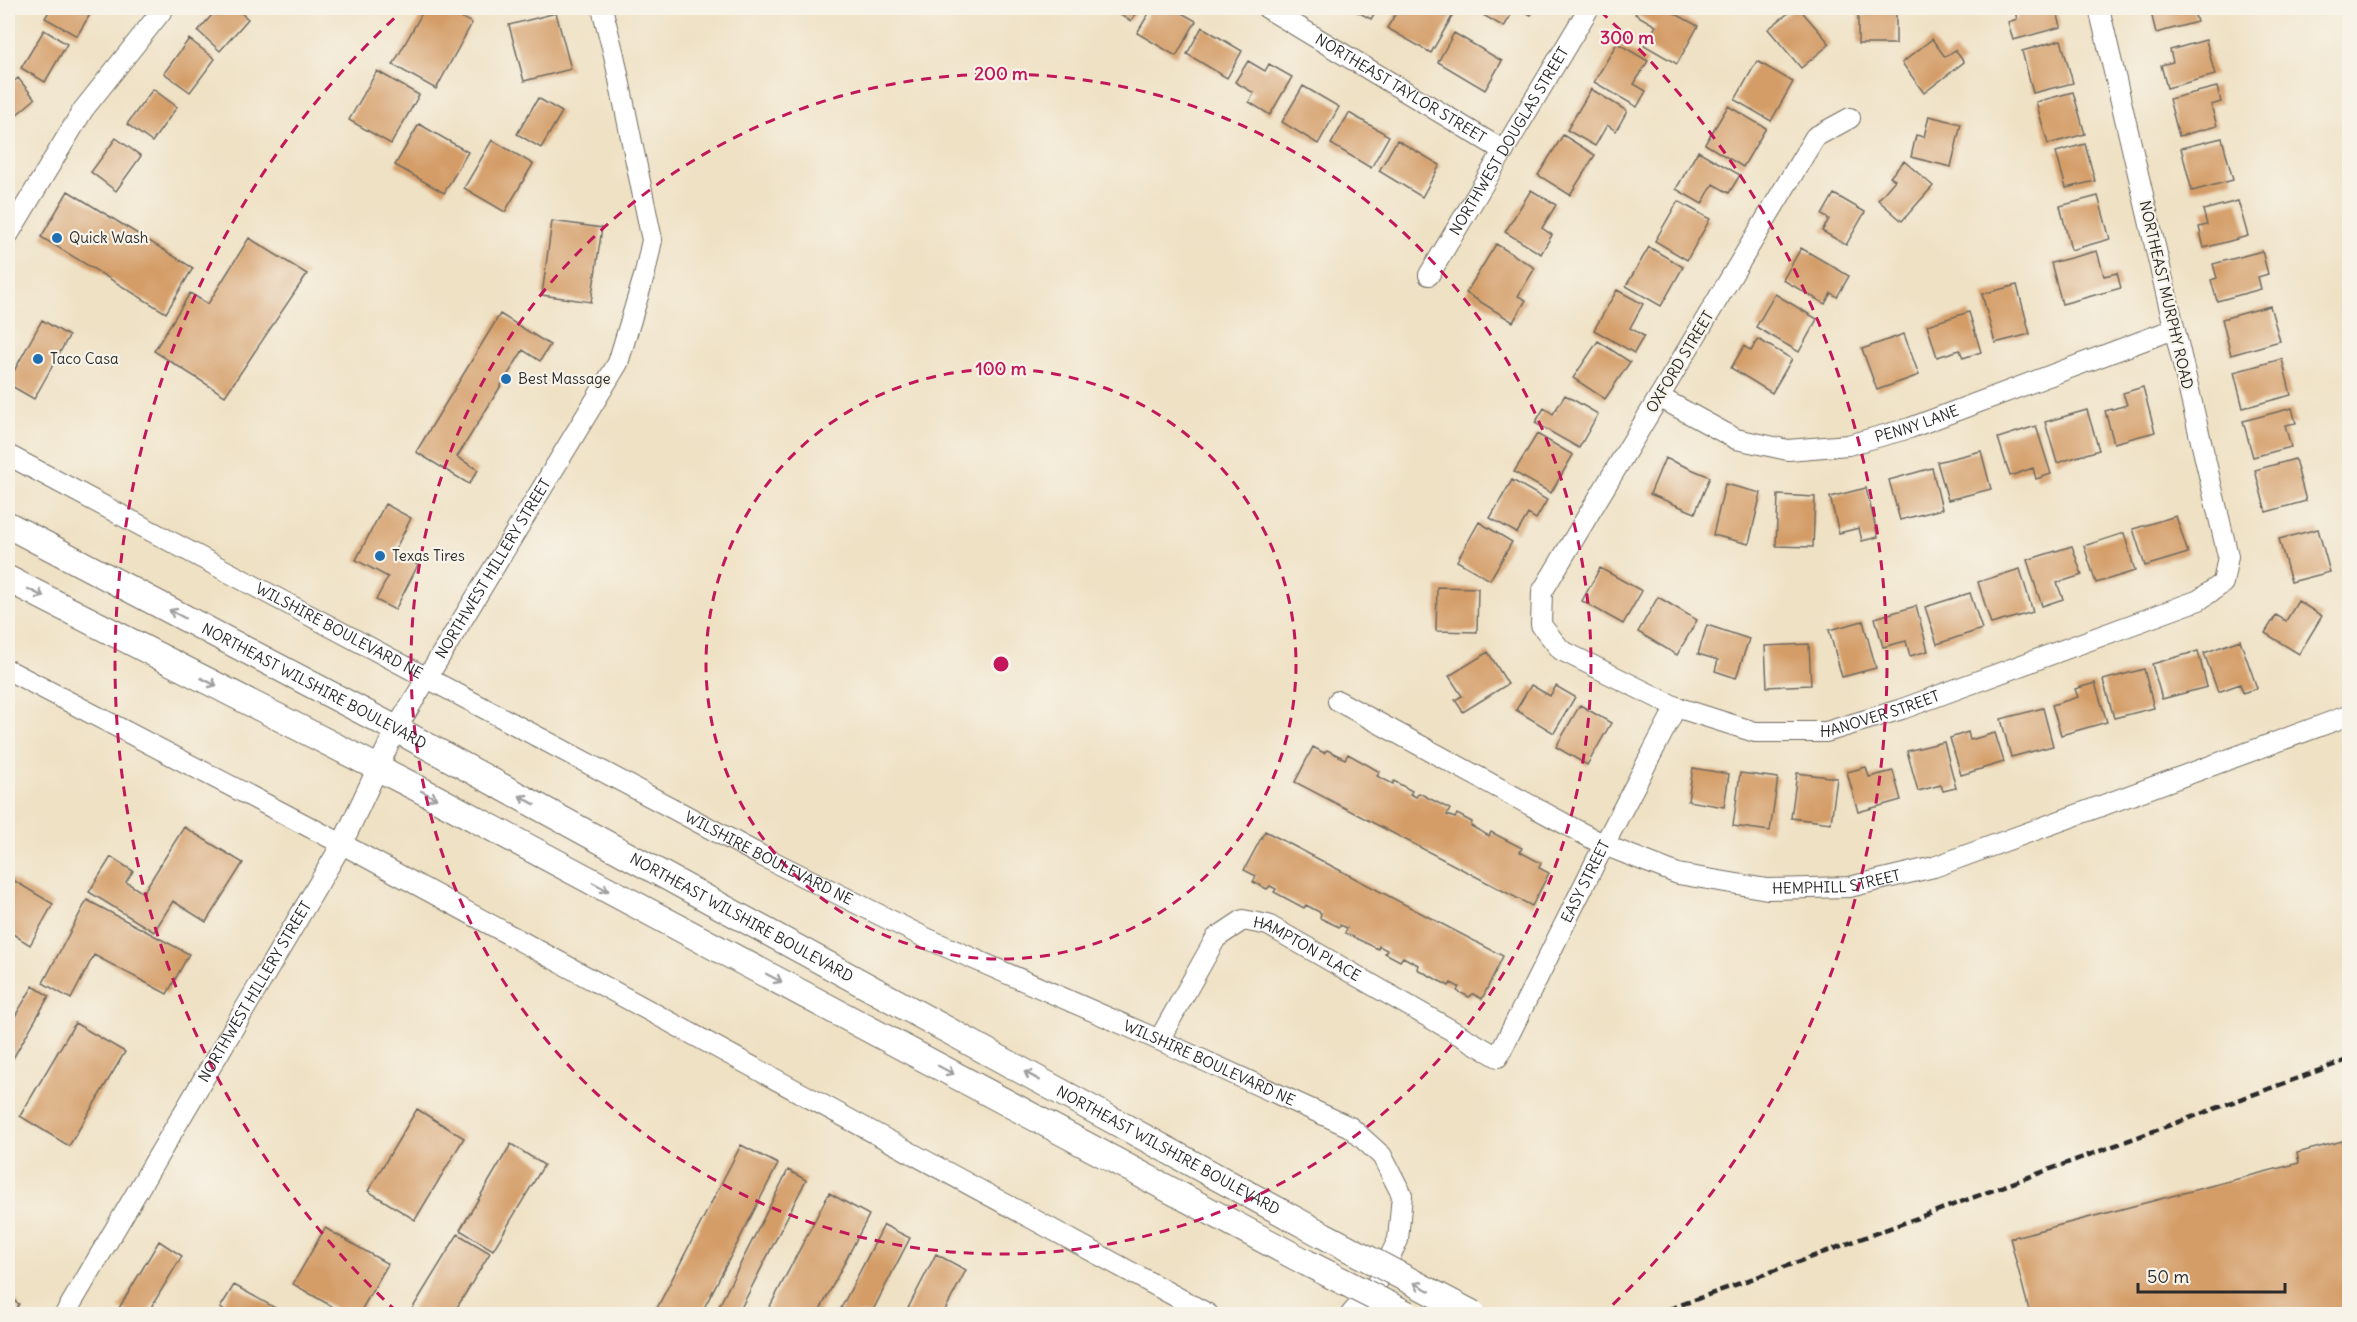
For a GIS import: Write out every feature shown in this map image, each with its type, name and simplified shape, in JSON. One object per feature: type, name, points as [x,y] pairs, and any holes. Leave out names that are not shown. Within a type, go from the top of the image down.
[{"type":"main road","name":"NORTHEAST WILSHIRE BOULEVARD","points":[[8,525],[396,729],[1323,1235],[1473,1314]]},
{"type":"main road","points":[[8,579],[378,768],[1307,1263],[1407,1314]]},
{"type":"street","points":[[8,235],[83,110],[164,8]]},
{"type":"street","name":"NORTHWEST HILLERY STREET","points":[[65,1314],[342,844],[396,729],[618,363],[645,273],[652,240],[614,55],[602,8]]},
{"type":"street","name":"NORTHWEST DOUGLAS STREET","points":[[1429,275],[1589,8]]},
{"type":"street","name":"NORTHEAST MURPHY ROAD","points":[[2099,8],[2228,556],[2223,583]]},
{"type":"street","name":"NORTHEAST TAYLOR STREET","points":[[1277,10],[1504,151]]},
{"type":"street","name":"OXFORD STREET","points":[[1541,625],[1542,592],[1815,137],[1850,118]]},
{"type":"street","name":"PENNY LANE","points":[[1659,397],[1736,439],[1788,450],[1848,445],[1910,428],[2174,329]]},
{"type":"street","name":"WILSHIRE BOULEVARD NE","points":[[8,455],[759,855],[926,939],[1160,1040],[1350,1127],[1383,1156],[1402,1195],[1398,1240],[1376,1285],[1351,1314]]},
{"type":"street","name":"HANOVER STREET","points":[[1541,625],[1561,650],[1676,707],[1755,732],[1826,732],[1902,709],[2199,600],[2223,583]]},
{"type":"street","points":[[8,670],[342,844],[1209,1314]]},
{"type":"street","name":"HEMPHILL STREET","points":[[1338,701],[1604,845],[1678,874],[1767,889],[1849,887],[1934,867],[2349,715]]},
{"type":"street","name":"EASY STREET","points":[[1498,1058],[1676,707]]},
{"type":"street","name":"HAMPTON PLACE","points":[[1160,1040],[1216,938],[1243,920],[1268,925],[1498,1058]]},
{"type":"building","points":[[51,8],[94,8],[77,36],[45,18]]},
{"type":"building","points":[[218,8],[235,8],[248,19],[220,51],[198,31]]},
{"type":"building","points":[[425,8],[444,8],[472,23],[436,89],[393,65]]},
{"type":"building","points":[[1107,8],[1139,8],[1131,21]]},
{"type":"building","points":[[1152,8],[1173,8],[1196,21],[1176,56],[1137,33]]},
{"type":"building","points":[[1350,8],[1378,8],[1371,19]]},
{"type":"building","points":[[1399,8],[1440,8],[1453,15],[1431,53],[1387,28]]},
{"type":"building","points":[[1480,8],[1515,8],[1504,27],[1478,12]]},
{"type":"building","points":[[1517,8],[1535,8],[1531,15]]},
{"type":"building","points":[[1639,8],[1665,8],[1698,26],[1677,64],[1644,45],[1656,26],[1635,14]]},
{"type":"building","points":[[1795,8],[1799,8],[1830,44],[1801,68],[1768,29]]},
{"type":"building","points":[[1858,8],[1896,8],[1896,44],[1858,44]]},
{"type":"building","points":[[2014,8],[2056,8],[2061,27],[2013,40],[2008,22],[2017,19]]},
{"type":"building","points":[[2150,8],[2193,8],[2197,22],[2156,33]]},
{"type":"building","points":[[556,13],[571,69],[524,81],[509,25]]},
{"type":"building","points":[[1202,27],[1242,51],[1227,78],[1187,54]]},
{"type":"building","points":[[44,30],[67,44],[45,82],[21,68]]},
{"type":"building","points":[[1454,33],[1502,61],[1485,90],[1438,62]]},
{"type":"building","points":[[189,39],[215,59],[190,92],[164,73]]},
{"type":"building","points":[[1932,39],[1945,57],[1955,50],[1964,62],[1924,93],[1902,63]]},
{"type":"building","points":[[2061,40],[2073,83],[2033,93],[2022,51]]},
{"type":"building","points":[[2206,40],[2215,75],[2167,88],[2161,65],[2173,62],[2170,50]]},
{"type":"building","points":[[1617,43],[1648,61],[1634,84],[1646,91],[1637,107],[1594,82]]},
{"type":"building","points":[[1248,61],[1265,71],[1269,64],[1292,77],[1270,115],[1249,102],[1254,93],[1235,82]]},
{"type":"building","points":[[1757,61],[1793,82],[1771,121],[1735,100]]},
{"type":"building","points":[[377,71],[419,95],[391,144],[349,120]]},
{"type":"building","points":[[18,78],[35,99],[8,122],[8,86]]},
{"type":"building","points":[[1303,86],[1339,107],[1318,144],[1282,122]]},
{"type":"building","points":[[2217,87],[2221,102],[2211,105],[2217,126],[2179,136],[2169,99]]},
{"type":"building","points":[[153,89],[177,107],[152,142],[127,124]]},
{"type":"building","points":[[1591,89],[1627,111],[1616,131],[1607,125],[1595,146],[1567,130]]},
{"type":"building","points":[[2073,92],[2085,134],[2048,144],[2036,102]]},
{"type":"building","points":[[538,98],[562,112],[541,148],[517,134]]},
{"type":"building","points":[[1728,106],[1766,128],[1743,167],[1705,144]]},
{"type":"building","points":[[1349,113],[1389,136],[1371,168],[1331,144]]},
{"type":"building","points":[[1929,116],[1961,124],[1951,167],[1911,157],[1916,135],[1924,137]]},
{"type":"building","points":[[419,124],[468,152],[444,193],[395,165]]},
{"type":"building","points":[[1563,135],[1595,155],[1570,195],[1538,175]]},
{"type":"building","points":[[116,138],[141,156],[116,191],[91,172]]},
{"type":"building","points":[[2222,138],[2233,180],[2192,191],[2181,148]]},
{"type":"building","points":[[492,140],[533,164],[505,212],[464,188]]},
{"type":"building","points":[[1397,140],[1440,165],[1422,197],[1379,171]]},
{"type":"building","points":[[2085,144],[2095,181],[2066,188],[2056,152]]},
{"type":"building","points":[[1698,151],[1740,175],[1729,193],[1713,184],[1702,204],[1676,189]]},
{"type":"building","points":[[1904,161],[1933,186],[1902,221],[1878,200],[1895,180],[1890,177]]},
{"type":"building","points":[[1531,190],[1556,205],[1542,228],[1552,235],[1541,254],[1505,232]]},
{"type":"building","points":[[68,191],[193,268],[166,313],[41,237]]},
{"type":"building","points":[[1834,194],[1865,212],[1846,245],[1822,231],[1829,219],[1822,215]]},
{"type":"building","points":[[2098,196],[2110,239],[2071,250],[2060,206]]},
{"type":"building","points":[[1678,201],[1710,219],[1687,260],[1655,241]]},
{"type":"building","points":[[2238,201],[2248,236],[2204,248],[2199,227],[2207,225],[2203,210]]},
{"type":"building","points":[[552,221],[602,228],[591,302],[542,295]]},
{"type":"building","points":[[249,238],[307,274],[225,396],[154,351],[190,293],[208,304]]},
{"type":"building","points":[[1496,244],[1535,268],[1518,296],[1526,300],[1513,322],[1466,293]]},
{"type":"building","points":[[1649,247],[1683,267],[1661,306],[1626,286]]},
{"type":"building","points":[[1801,248],[1849,276],[1837,297],[1831,293],[1825,304],[1783,280]]},
{"type":"building","points":[[2097,251],[2104,276],[2117,273],[2121,288],[2062,304],[2051,263]]},
{"type":"building","points":[[2262,251],[2268,274],[2258,277],[2261,289],[2217,301],[2211,280],[2217,278],[2213,264]]},
{"type":"building","points":[[2017,285],[2030,334],[1995,343],[1982,294]]},
{"type":"building","points":[[1617,290],[1643,304],[1630,328],[1644,336],[1634,353],[1594,330]]},
{"type":"building","points":[[1775,294],[1817,319],[1799,352],[1756,327]]},
{"type":"building","points":[[2270,306],[2280,341],[2231,355],[2222,319]]},
{"type":"building","points":[[1969,312],[1981,352],[1963,358],[1960,350],[1937,357],[1927,325]]},
{"type":"building","points":[[500,314],[550,345],[540,361],[523,350],[457,457],[478,470],[469,484],[416,452]]},
{"type":"building","name":"Taco Casa","points":[[42,320],[69,336],[34,399],[8,382]]},
{"type":"building","points":[[1904,334],[1919,375],[1877,390],[1862,349]]},
{"type":"building","points":[[1758,339],[1792,359],[1772,393],[1731,368],[1744,346],[1751,351]]},
{"type":"building","points":[[1598,341],[1630,362],[1605,399],[1573,378]]},
{"type":"building","points":[[2282,359],[2291,395],[2243,408],[2234,372]]},
{"type":"building","points":[[2143,387],[2155,432],[2114,443],[2105,411],[2127,405],[2123,393]]},
{"type":"building","points":[[1565,395],[1598,414],[1579,448],[1535,423],[1544,408],[1553,414]]},
{"type":"building","points":[[2292,408],[2296,423],[2285,425],[2291,447],[2253,457],[2243,421]]},
{"type":"building","points":[[2087,410],[2099,450],[2057,463],[2045,422]]},
{"type":"building","points":[[2036,426],[2051,474],[2036,479],[2033,468],[2010,476],[1998,438]]},
{"type":"building","points":[[1537,434],[1573,455],[1551,493],[1514,472]]},
{"type":"building","points":[[1981,451],[1991,489],[1948,500],[1937,462]]},
{"type":"building","points":[[1665,458],[1710,477],[1695,513],[1650,494]]},
{"type":"building","points":[[2295,459],[2306,501],[2266,512],[2255,470]]},
{"type":"building","points":[[1932,468],[1942,509],[1900,520],[1889,480]]},
{"type":"building","points":[[1512,480],[1547,500],[1536,519],[1528,514],[1517,533],[1490,518]]},
{"type":"building","points":[[1725,484],[1761,493],[1749,544],[1713,535]]},
{"type":"building","points":[[1866,488],[1878,537],[1862,541],[1859,528],[1839,533],[1830,497]]},
{"type":"building","points":[[1778,495],[1815,497],[1813,547],[1776,546]]},
{"type":"building","name":"Texas Tires","points":[[385,504],[411,518],[394,552],[418,565],[395,610],[376,600],[388,577],[356,560]]},
{"type":"building","points":[[2176,516],[2188,553],[2145,566],[2133,529]]},
{"type":"building","points":[[1479,522],[1512,542],[1490,580],[1457,561]]},
{"type":"building","points":[[2318,529],[2330,572],[2291,582],[2279,539]]},
{"type":"building","points":[[2124,533],[2135,571],[2096,583],[2084,546]]},
{"type":"building","points":[[2072,546],[2082,575],[2057,583],[2063,599],[2042,606],[2027,560]]},
{"type":"building","points":[[1600,568],[1642,591],[1623,624],[1582,601]]},
{"type":"building","points":[[2020,569],[2033,612],[1991,624],[1978,582]]},
{"type":"building","points":[[1437,587],[1478,588],[1477,632],[1436,631]]},
{"type":"building","points":[[1970,593],[1982,629],[1937,644],[1925,607]]},
{"type":"building","points":[[1658,597],[1697,620],[1677,655],[1638,632]]},
{"type":"building","points":[[2298,601],[2322,616],[2299,654],[2265,633],[2276,615],[2286,621]]},
{"type":"building","points":[[1916,606],[1928,651],[1910,656],[1906,641],[1883,647],[1875,618]]},
{"type":"building","points":[[1863,621],[1876,668],[1842,677],[1829,630]]},
{"type":"building","points":[[1707,625],[1749,639],[1736,678],[1715,671],[1718,660],[1698,654]]},
{"type":"building","points":[[2240,640],[2257,688],[2243,693],[2240,684],[2218,692],[2204,653]]},
{"type":"building","points":[[1809,644],[1811,685],[1767,687],[1765,646]]},
{"type":"building","points":[[2198,651],[2207,687],[2162,699],[2152,664]]},
{"type":"building","points":[[1488,652],[1508,684],[1463,712],[1455,700],[1462,696],[1449,676]]},
{"type":"building","points":[[2144,669],[2154,708],[2114,718],[2103,680]]},
{"type":"building","points":[[2095,683],[2107,722],[2061,735],[2052,705],[2078,697],[2075,689]]},
{"type":"building","points":[[1531,685],[1550,696],[1556,686],[1575,697],[1554,733],[1516,710]]},
{"type":"building","points":[[1580,705],[1611,723],[1587,765],[1556,747]]},
{"type":"building","points":[[2043,708],[2053,746],[2011,757],[2001,719]]},
{"type":"building","points":[[1968,732],[1970,740],[1995,733],[2004,762],[1961,775],[1950,738]]},
{"type":"building","points":[[1944,742],[1956,788],[1943,791],[1941,785],[1918,791],[1907,751]]},
{"type":"building","points":[[1313,747],[1324,753],[1327,750],[1345,759],[1348,754],[1380,772],[1377,776],[1393,784],[1394,781],[1412,791],[1410,794],[1416,797],[1419,793],[1450,809],[1447,815],[1455,818],[1457,814],[1472,822],[1471,826],[1489,836],[1491,832],[1522,848],[1520,852],[1541,863],[1539,868],[1549,873],[1532,906],[1295,782]]},
{"type":"building","points":[[1866,767],[1869,777],[1893,771],[1901,800],[1858,812],[1847,772]]},
{"type":"building","points":[[1693,768],[1729,774],[1724,807],[1688,801]]},
{"type":"building","points":[[1740,773],[1778,778],[1770,831],[1733,826]]},
{"type":"building","points":[[1797,773],[1837,778],[1831,823],[1791,818]]},
{"type":"building","points":[[184,827],[243,863],[206,922],[173,901],[154,932],[89,892],[111,857],[133,871],[126,882],[143,893]]},
{"type":"building","points":[[1265,831],[1503,956],[1482,999],[1473,994],[1469,997],[1457,991],[1459,987],[1451,983],[1449,986],[1417,969],[1418,965],[1403,957],[1400,961],[1385,953],[1387,950],[1379,946],[1378,949],[1345,933],[1347,928],[1340,925],[1339,927],[1320,918],[1321,913],[1306,905],[1304,908],[1274,892],[1276,889],[1270,886],[1267,889],[1253,882],[1256,876],[1244,870]]},
{"type":"building","points":[[8,877],[53,904],[30,945],[8,931]]},
{"type":"building","points":[[87,900],[189,954],[167,994],[94,955],[71,999],[43,983]]},
{"type":"building","points":[[33,986],[49,996],[8,1067],[8,1028]]},
{"type":"building","points":[[75,1023],[125,1052],[69,1146],[20,1116]]},
{"type":"building","points":[[417,1109],[464,1138],[415,1220],[368,1191]]},
{"type":"building","points":[[2350,1139],[2350,1314],[2030,1314],[2010,1238],[2299,1163],[2297,1153]]},
{"type":"building","points":[[511,1144],[544,1165],[493,1250],[460,1230]]},
{"type":"building","points":[[741,1145],[778,1164],[701,1314],[654,1314]]},
{"type":"building","points":[[788,1170],[806,1180],[738,1314],[715,1314]]},
{"type":"building","points":[[829,1193],[869,1215],[818,1314],[766,1314]]},
{"type":"building","points":[[884,1225],[910,1238],[871,1314],[838,1314]]},
{"type":"building","points":[[325,1228],[388,1264],[359,1314],[345,1314],[293,1284]]},
{"type":"building","points":[[458,1234],[490,1253],[453,1314],[409,1314]]},
{"type":"building","points":[[159,1241],[182,1256],[147,1314],[130,1314],[119,1308]]},
{"type":"building","points":[[936,1254],[966,1270],[943,1314],[905,1314]]},
{"type":"building","points":[[234,1285],[286,1314],[231,1314],[220,1308]]},
{"type":"building","points":[[8,1297],[19,1304],[13,1314],[8,1314]]},
{"type":"railway","points":[[1656,1314],[2350,1059]]},
{"type":"place","name":"Quick Wash","points":[[57,238]]},
{"type":"place","name":"Taco Casa","points":[[38,359]]},
{"type":"place","name":"Best Massage","points":[[506,379]]},
{"type":"place","name":"Texas Tires","points":[[380,556]]}]
